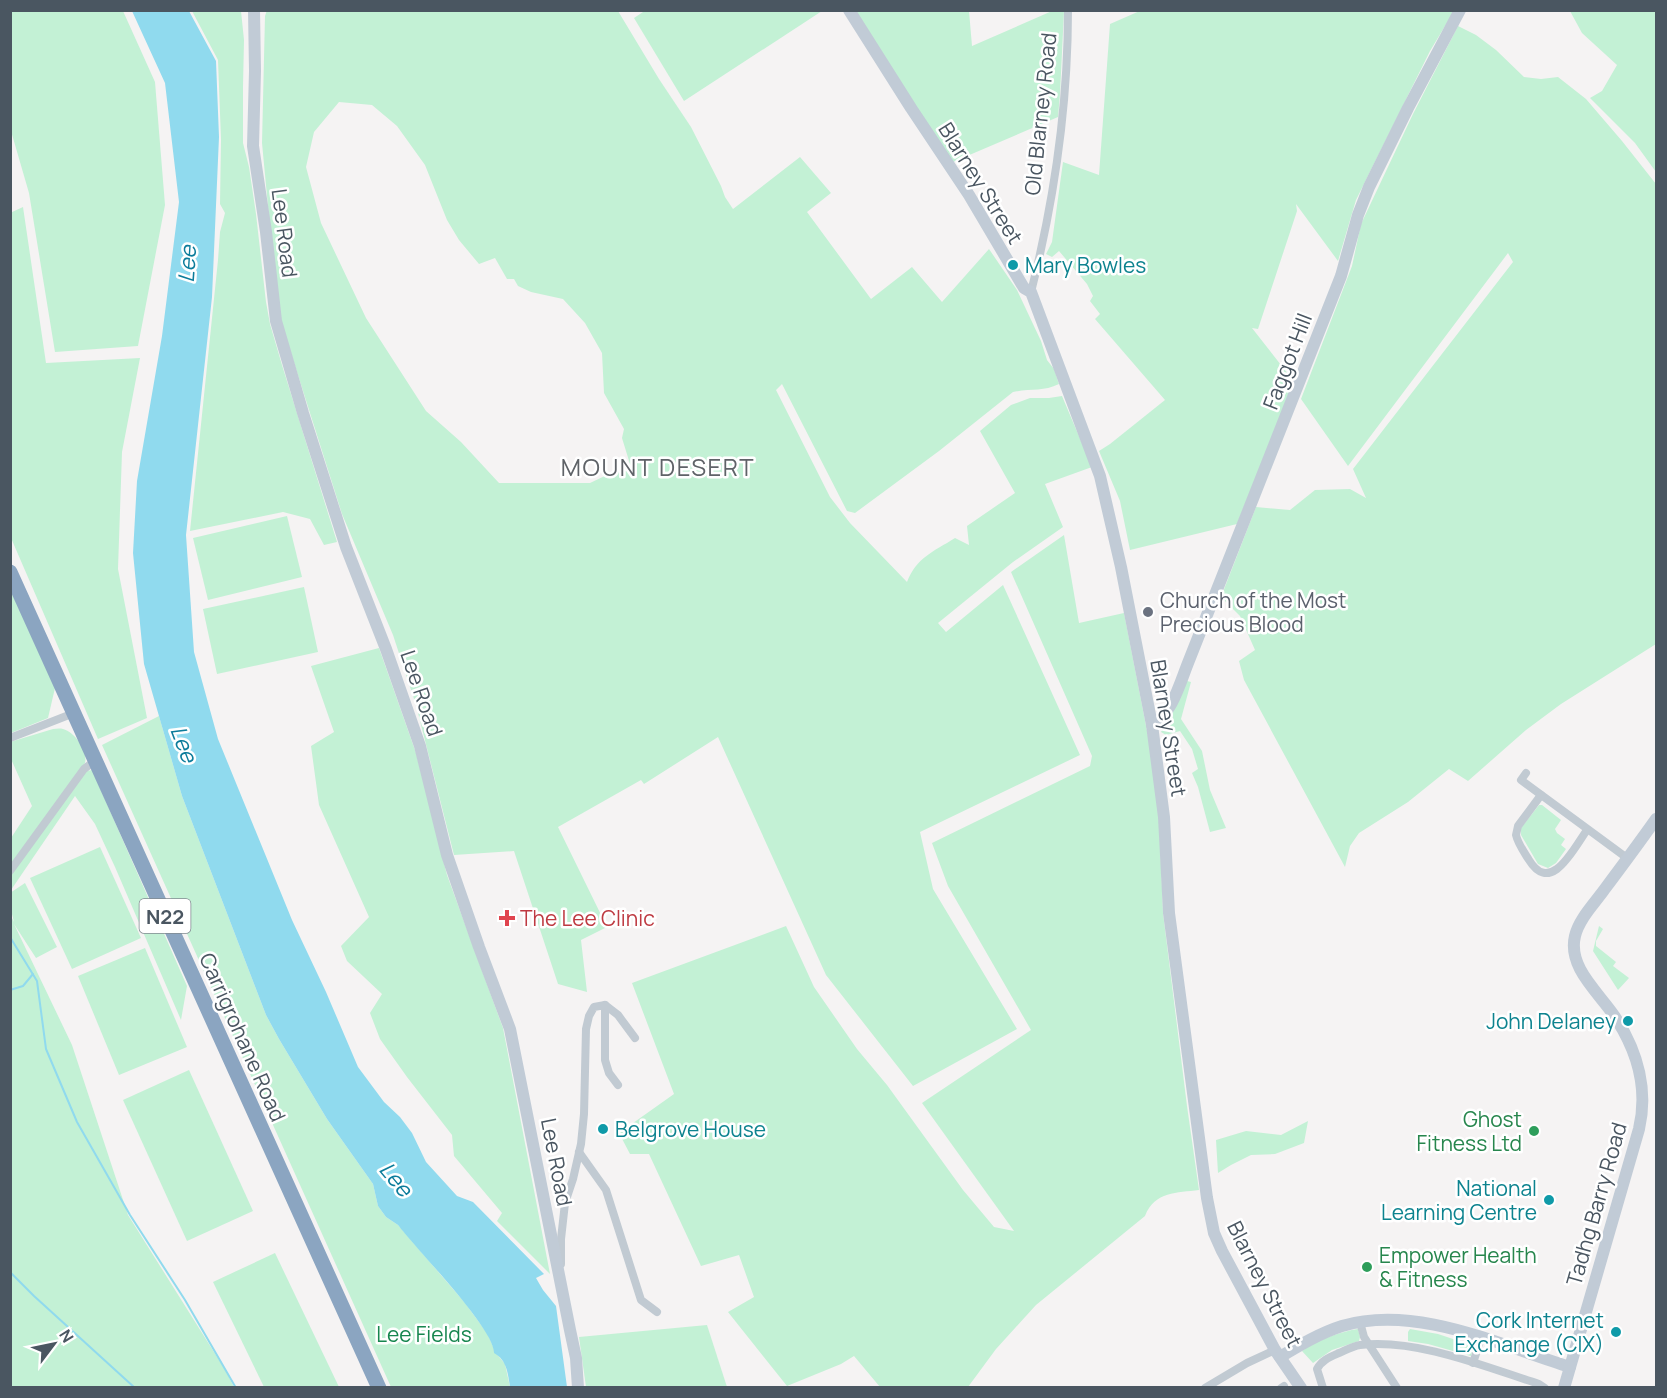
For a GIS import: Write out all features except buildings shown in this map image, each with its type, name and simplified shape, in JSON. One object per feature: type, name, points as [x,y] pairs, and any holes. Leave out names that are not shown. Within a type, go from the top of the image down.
[{"type":"highway","name":"Carrigrohane Road","points":[[10,572],[379,1388]]},
{"type":"street","name":"Lee Road","points":[[254,10],[253,146],[276,321],[346,547],[386,649],[420,746],[447,855],[510,1029],[576,1358],[578,1388]]},
{"type":"street","name":"Blarney Street","points":[[849,10],[969,195],[1024,288],[1031,292],[1105,490],[1152,725],[1163,815],[1169,913],[1207,1198],[1216,1240],[1278,1354],[1301,1388]]},
{"type":"street","name":"Old Blarney Road","points":[[1031,292],[1044,239],[1057,154],[1065,92],[1068,10]]},
{"type":"street","name":"Faggot Hill","points":[[1152,725],[1166,712],[1188,663],[1341,276],[1358,215],[1369,187],[1460,10]]},
{"type":"street","points":[[10,738],[74,713]]},
{"type":"street","points":[[10,871],[84,769],[96,760]]},
{"type":"street","points":[[1526,773],[1521,780],[1627,858]]},
{"type":"street","points":[[1541,795],[1518,826],[1516,835],[1536,869],[1548,874],[1558,869],[1587,830]]},
{"type":"street","name":"Tadhg Barry Road","points":[[1564,1388],[1640,1127],[1643,1103],[1642,1085],[1636,1059],[1613,1013],[1582,972],[1576,960],[1574,938],[1580,924],[1656,819]]},
{"type":"street","points":[[560,1276],[565,1203],[579,1152],[584,1114],[586,1029],[594,1007],[605,1005],[618,1015],[635,1038]]},
{"type":"street","points":[[605,1005],[605,1060],[609,1072],[618,1085]]},
{"type":"street","points":[[579,1152],[606,1190],[641,1300],[657,1312]]},
{"type":"street","points":[[1205,1388],[1218,1384],[1247,1363],[1278,1354],[1331,1330],[1360,1322],[1383,1319],[1411,1320],[1439,1326],[1570,1367]]},
{"type":"street","points":[[1360,1322],[1364,1337],[1397,1388]]},
{"type":"street","points":[[1473,1363],[1481,1338]]},
{"type":"street","points":[[1323,1388],[1317,1369],[1322,1362],[1355,1346],[1370,1345],[1404,1345],[1440,1353],[1539,1384],[1545,1388]]},
{"type":"green space","points":[[267,10],[618,11],[691,127],[733,209],[800,157],[831,193],[807,212],[871,299],[912,267],[942,302],[989,249],[1017,290],[1059,384],[1048,388],[1013,392],[939,451],[855,513],[847,511],[782,384],[776,390],[830,497],[850,523],[907,582],[921,561],[933,551],[955,538],[969,545],[967,526],[1015,493],[980,431],[1011,405],[1030,398],[1062,396],[1092,467],[1045,484],[1063,527],[1013,562],[938,623],[946,632],[1003,585],[1080,755],[920,832],[933,889],[1017,1029],[913,1086],[826,975],[718,737],[644,784],[641,780],[558,827],[607,927],[581,940],[587,992],[558,984],[514,851],[454,855],[416,705],[393,635],[342,514],[278,312],[262,143]],"holes":[[[339,102],[372,105],[397,126],[425,165],[447,220],[459,240],[479,264],[495,258],[507,279],[514,279],[518,286],[531,292],[563,299],[585,323],[602,353],[604,393],[624,429],[622,438],[630,464],[590,483],[499,483],[461,442],[426,411],[366,318],[321,223],[306,167],[314,132]]]},
{"type":"green space","points":[[646,10],[822,11],[684,101],[634,18]]},
{"type":"green space","points":[[1142,10],[1454,11],[1430,51],[1356,200],[1338,261],[1296,204],[1297,211],[1258,329],[1252,328],[1288,374],[1293,385],[1237,524],[1130,550],[1120,501],[1099,451],[1165,400],[1095,319],[1100,314],[1090,301],[1093,296],[1087,284],[1059,251],[1052,257],[1046,254],[1052,242],[1063,162],[1099,175],[1110,24]]},
{"type":"green space","points":[[10,11],[123,11],[155,82],[165,205],[138,346],[55,352],[29,193],[11,131]]},
{"type":"green space","points":[[192,11],[241,11],[244,40],[243,143],[256,214],[266,302],[282,365],[337,542],[324,545],[310,519],[283,512],[190,531],[220,232],[225,213],[220,204],[221,140],[218,60]]},
{"type":"green space","points":[[855,11],[969,11],[972,46],[1052,11],[1064,11],[1058,117],[953,162]]},
{"type":"green space","points":[[1570,11],[1656,11],[1656,172],[1635,143],[1590,98],[1602,91],[1617,65],[1582,33]]},
{"type":"green space","points":[[1458,26],[1476,35],[1496,50],[1524,77],[1541,79],[1558,77],[1586,99],[1656,184],[1656,644],[1561,704],[1526,730],[1468,781],[1449,769],[1408,802],[1359,833],[1350,846],[1345,867],[1244,680],[1239,661],[1255,650],[1240,616],[1221,597],[1256,507],[1290,510],[1315,490],[1350,489],[1366,498],[1353,469],[1513,262],[1508,253],[1348,466],[1301,399],[1352,266],[1361,224]]},
{"type":"green space","points":[[23,207],[46,363],[140,358],[122,452],[118,569],[147,718],[98,739],[11,538],[10,213]]},
{"type":"green space","points":[[287,516],[302,577],[208,600],[193,538]]},
{"type":"green space","points":[[1064,535],[1079,623],[1124,613],[1149,741],[1159,816],[1163,913],[1199,1190],[1175,1193],[1155,1202],[1145,1216],[1036,1305],[996,1349],[968,1387],[880,1387],[854,1356],[841,1364],[787,1386],[728,1312],[754,1297],[739,1255],[701,1266],[649,1154],[630,1154],[619,1133],[674,1094],[632,983],[786,926],[814,987],[857,1049],[887,1085],[963,1190],[994,1227],[1014,1231],[922,1103],[1031,1030],[948,886],[932,843],[1090,766],[1092,756],[1011,572]]},
{"type":"green space","points":[[304,587],[318,652],[217,674],[203,609]]},
{"type":"green space","points":[[10,589],[55,688],[48,718],[11,733]]},
{"type":"green space","points":[[379,648],[416,753],[447,875],[503,1028],[550,1274],[497,1221],[502,1213],[454,1156],[452,1135],[380,1039],[370,1013],[382,994],[347,961],[341,946],[369,917],[319,805],[311,746],[334,732],[311,666]]},
{"type":"green space","points":[[1187,681],[1191,682],[1181,719],[1202,751],[1210,790],[1226,828],[1210,832],[1192,773],[1198,769],[1192,749],[1180,731],[1166,735],[1161,732]]},
{"type":"green space","name":"Lee Fields","points":[[159,716],[182,796],[266,1015],[327,1119],[373,1184],[378,1206],[386,1217],[398,1225],[465,1303],[487,1333],[496,1353],[505,1364],[510,1387],[391,1387],[102,745]]},
{"type":"green space","points":[[53,729],[63,729],[76,738],[85,753],[85,763],[11,866],[11,838],[32,806],[11,759],[10,742]]},
{"type":"green space","points":[[92,770],[187,986],[181,1020],[95,824],[75,796],[11,890],[11,875],[74,785],[87,771]]},
{"type":"green space","points":[[1539,805],[1561,820],[1555,829],[1565,839],[1561,845],[1566,849],[1556,863],[1548,868],[1538,864],[1521,835],[1521,828]]},
{"type":"green space","points":[[100,847],[141,938],[72,969],[30,878]]},
{"type":"green space","points":[[25,883],[57,947],[36,958],[14,924],[72,1045],[128,1215],[234,1387],[11,1387],[11,916],[14,922],[10,893]]},
{"type":"green space","points":[[1599,926],[1603,929],[1596,941],[1596,946],[1616,962],[1613,966],[1629,978],[1618,990],[1593,951]]},
{"type":"green space","points":[[145,948],[187,1047],[119,1075],[78,976]]},
{"type":"green space","points":[[189,1070],[253,1211],[187,1241],[123,1100]]},
{"type":"green space","points":[[1308,1121],[1304,1143],[1275,1154],[1251,1155],[1218,1173],[1216,1140],[1246,1131],[1281,1135]]},
{"type":"green space","points":[[275,1253],[339,1387],[264,1387],[213,1282]]},
{"type":"green space","points":[[707,1325],[727,1387],[586,1387],[579,1337]]},
{"type":"green space","points":[[1358,1329],[1359,1341],[1332,1350],[1313,1363],[1302,1351],[1329,1337]]},
{"type":"green space","points":[[1410,1329],[1438,1334],[1471,1345],[1473,1347],[1471,1356],[1408,1341]]},
{"type":"water","name":"Lee","points":[[132,11],[189,11],[216,61],[219,137],[212,297],[186,535],[194,652],[218,739],[292,920],[358,1067],[384,1102],[400,1117],[412,1133],[426,1162],[457,1196],[473,1202],[544,1274],[536,1278],[556,1306],[567,1387],[510,1387],[502,1359],[494,1353],[491,1342],[469,1308],[398,1225],[386,1217],[378,1206],[373,1184],[327,1119],[266,1015],[182,796],[144,664],[133,553],[137,481],[162,336],[179,202],[165,83]]},
{"type":"waterway","points":[[10,937],[37,981],[46,1049],[77,1122],[130,1215],[185,1300],[236,1388]]},
{"type":"waterway","points":[[10,990],[23,986],[33,974]]},
{"type":"waterway","points":[[10,1272],[135,1388]]},
{"type":"place","name":"Mary Bowles","points":[[1013,265]]},
{"type":"place","name":"Church of the Most Precious Blood","points":[[1148,612]]},
{"type":"place","name":"The Lee Clinic","points":[[507,918]]},
{"type":"place","name":"John Delaney","points":[[1628,1021]]},
{"type":"place","name":"Belgrove House","points":[[603,1129]]},
{"type":"place","name":"Ghost Fitness Ltd","points":[[1534,1131]]},
{"type":"place","name":"National Learning Centre","points":[[1549,1200]]},
{"type":"place","name":"Empower Health & Fitness","points":[[1367,1267]]},
{"type":"place","name":"Cork Internet Exchange (CIX)","points":[[1616,1332]]},
{"type":"district","name":"MOUNT DESERT","points":[[658,466]]}]
